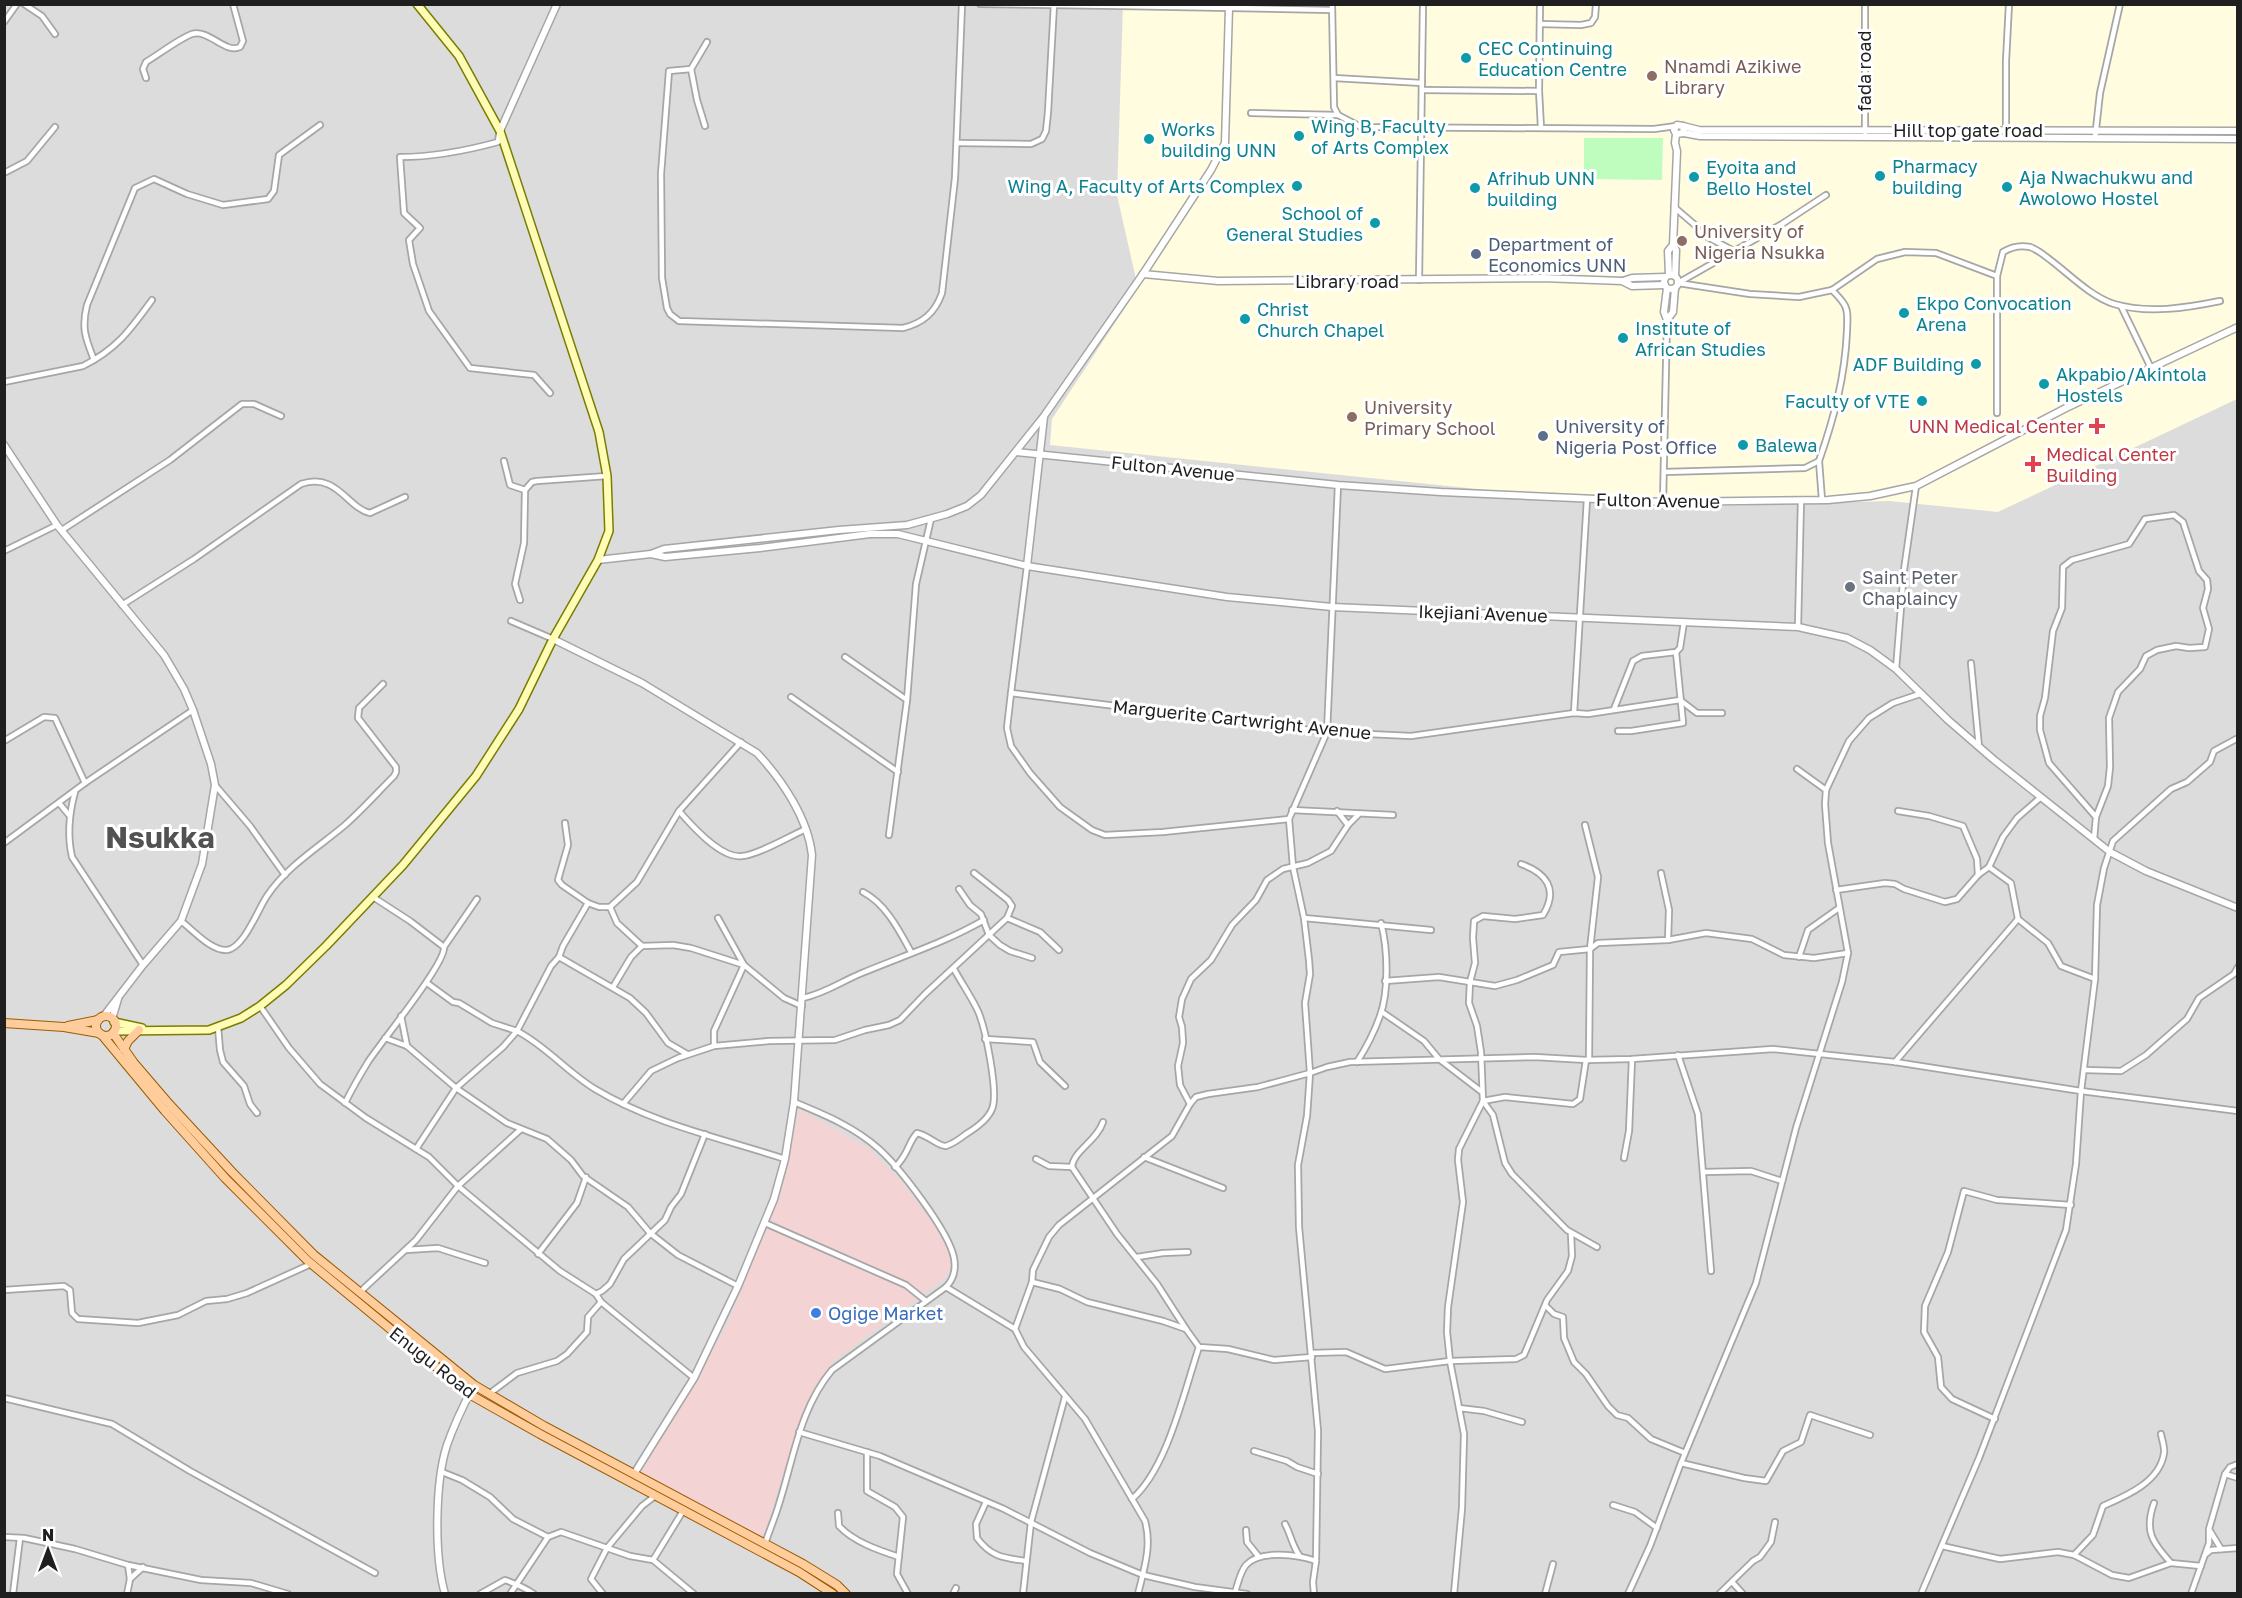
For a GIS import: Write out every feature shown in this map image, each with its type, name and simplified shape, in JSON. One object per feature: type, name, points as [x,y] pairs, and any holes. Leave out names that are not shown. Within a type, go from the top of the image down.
[{"type":"main road","points":[[4,1023],[64,1027],[108,1036],[114,1032],[150,1029],[195,1031],[218,1027],[241,1018],[260,1006],[286,985],[373,897],[403,865],[476,776],[519,709],[553,639],[598,560],[609,531],[607,476],[599,432],[500,131],[459,56],[417,4]]},
{"type":"main road","points":[[101,1019],[96,1027],[101,1034]]},
{"type":"main road","points":[[64,1027],[101,1019],[150,1029]]},
{"type":"main road","points":[[113,1020],[114,1032],[124,1049],[170,1105],[314,1255],[474,1385],[763,1548],[803,1564],[846,1593]]},
{"type":"main road","points":[[124,1049],[128,1041],[139,1030]]},
{"type":"main road","name":"Enugu Road","points":[[101,1034],[225,1178],[311,1264],[469,1394],[683,1511],[763,1548],[833,1593]]},
{"type":"street","points":[[4,22],[17,4]]},
{"type":"street","points":[[24,4],[42,16],[55,34]]},
{"type":"street","points":[[146,78],[143,69],[147,62],[191,34],[204,34],[233,48],[240,47],[243,41],[233,4]]},
{"type":"street","points":[[550,393],[534,375],[470,368],[429,311],[413,264],[409,240],[420,228],[404,213],[400,157],[431,157],[498,142],[500,131],[557,4]]},
{"type":"street","points":[[691,69],[669,71],[661,174],[662,278],[667,308],[674,319],[679,321],[903,328],[921,322],[935,309],[942,293],[957,143],[962,4]]},
{"type":"street","points":[[980,4],[1229,8],[1332,7],[1334,107],[1338,114]]},
{"type":"street","name":"Library road","points":[[1143,274],[1218,281],[1419,280],[1423,4]]},
{"type":"street","points":[[1540,4],[1540,128]]},
{"type":"street","points":[[1540,24],[1581,25],[1591,23],[1595,17],[1596,4]]},
{"type":"street","name":"fada road","points":[[1865,4],[1865,134]]},
{"type":"street","points":[[2006,138],[2006,49],[2009,4]]},
{"type":"street","points":[[2095,138],[2100,93],[2120,4]]},
{"type":"street","points":[[957,143],[1031,144],[1042,139],[1046,130],[1048,112],[1054,5]]},
{"type":"street","points":[[598,560],[651,554],[664,549],[839,530],[889,527],[959,511],[975,501],[1044,416],[1143,274],[1211,170],[1225,143],[1229,8]]},
{"type":"street","points":[[705,126],[691,69],[707,42]]},
{"type":"street","points":[[1334,78],[1422,83]]},
{"type":"street","points":[[1422,90],[1539,91]]},
{"type":"street","points":[[1251,113],[1338,114],[1361,127],[1654,129],[1700,136],[1865,134],[2006,138],[2238,139]]},
{"type":"street","points":[[94,360],[84,336],[83,322],[87,305],[135,188],[154,178],[187,194],[222,205],[268,199],[274,191],[279,156],[320,125]]},
{"type":"street","points":[[4,173],[27,161],[41,147],[55,127]]},
{"type":"street","name":"Hill top gate road","points":[[1679,131],[1699,129],[1865,134],[2006,130],[2238,131]]},
{"type":"street","points":[[1663,502],[1667,320],[1664,312],[1668,280],[1676,250],[1673,245],[1679,131]]},
{"type":"street","points":[[1677,285],[1782,224],[1826,195]]},
{"type":"street","points":[[1674,207],[1695,225],[1700,233],[1734,251]]},
{"type":"street","points":[[1997,413],[1997,276],[2003,252],[2011,247],[2029,247],[2038,251],[2111,303],[2134,309],[2188,308],[2220,301]]},
{"type":"street","points":[[1419,280],[1542,278],[1622,281],[1632,286],[1668,280],[1677,285],[1750,294],[1799,297],[1832,290],[1877,259],[1905,252],[1936,253],[1997,276]]},
{"type":"street","points":[[1668,280],[1677,285]]},
{"type":"street","points":[[1667,320],[1673,312],[1677,285]]},
{"type":"street","points":[[1822,500],[1819,461],[1841,387],[1845,354],[1845,304],[1832,290]]},
{"type":"street","points":[[4,382],[83,366],[94,360],[120,342],[152,300]]},
{"type":"street","points":[[2121,305],[2151,368]]},
{"type":"street","name":"Fulton Avenue","points":[[1016,452],[1338,485],[1587,499],[1663,502],[1822,500],[1870,496],[1916,486],[2066,408],[2238,327]]},
{"type":"street","points":[[4,550],[59,528],[170,460],[242,404],[254,404],[280,416]]},
{"type":"street","points":[[1044,416],[1007,728],[1011,746],[1030,773],[1060,807],[1092,830],[1105,835],[1163,832],[1289,819]]},
{"type":"street","points":[[4,445],[59,528],[164,655],[184,689],[193,711],[211,764],[215,785],[202,864],[182,921],[143,965],[101,1019]]},
{"type":"street","points":[[504,461],[510,484],[525,490]]},
{"type":"street","points":[[1664,472],[1805,468],[1819,461]]},
{"type":"street","points":[[519,600],[515,584],[524,543],[525,490],[532,482],[537,481],[607,476]]},
{"type":"street","points":[[122,605],[194,559],[301,484],[307,482],[327,484],[340,490],[364,512],[370,513],[405,497]]},
{"type":"street","points":[[1314,1593],[1318,1431],[1299,1227],[1298,1165],[1307,1116],[1310,1073],[1305,1003],[1310,974],[1304,918],[1293,867],[1289,819],[1327,732],[1338,485]]},
{"type":"street","points":[[1896,669],[1904,570],[1916,486]]},
{"type":"street","points":[[1574,713],[1587,499]]},
{"type":"street","points":[[1798,627],[1801,500]]},
{"type":"street","points":[[2094,839],[2096,817],[2108,786],[2109,718],[2118,692],[2140,669],[2146,656],[2157,650],[2176,646],[2205,647],[2209,629],[2203,608],[2208,589],[2207,580],[2199,571],[2183,522],[2174,515],[2145,519],[2128,544],[2072,560],[2063,567],[2061,608],[2053,631],[2045,698],[2040,716],[2040,730],[2049,763],[2096,817]]},
{"type":"street","points":[[890,835],[907,700],[916,584],[931,519]]},
{"type":"street","name":"Ikejiani Avenue","points":[[651,554],[665,557],[870,534],[898,534],[1027,566],[1227,597],[1332,607],[1798,627],[1847,638],[1870,650],[1896,669],[1979,747],[2110,852],[2146,871],[2238,908]]},
{"type":"street","points":[[511,621],[642,683],[758,753],[771,768],[806,829],[812,855],[794,1102],[785,1159],[765,1223],[694,1378],[633,1474]]},
{"type":"street","points":[[1614,710],[1633,661],[1642,656],[1676,652],[1680,648],[1684,622]]},
{"type":"street","points":[[1618,731],[1683,723],[1676,652]]},
{"type":"street","points":[[845,657],[907,700]]},
{"type":"street","points":[[1971,663],[1979,747]]},
{"type":"street","points":[[182,921],[218,949],[234,948],[243,939],[267,896],[285,874],[346,824],[396,772],[396,767],[358,718],[359,708],[383,684]]},
{"type":"street","name":"Marguerite Cartwright Avenue","points":[[1011,693],[1327,732],[1411,736],[1680,700]]},
{"type":"street","points":[[1628,1593],[1657,1528],[1685,1453],[1756,1283],[1782,1181],[1819,1053],[1832,1018],[1848,952],[1828,843],[1826,790],[1849,741],[1869,718],[1893,703],[1920,694]]},
{"type":"street","points":[[790,697],[898,772]]},
{"type":"street","points":[[1680,700],[1697,713],[1722,713]]},
{"type":"street","points":[[4,843],[85,783],[193,711]]},
{"type":"street","points":[[4,741],[44,717],[55,718],[85,783]]},
{"type":"street","points":[[1922,1593],[1995,1419],[2066,1230],[2076,1164],[2081,1091],[2095,979],[2097,905],[2104,868],[2114,841],[2136,819],[2171,789],[2187,782],[2210,762],[2214,751],[2238,738]]},
{"type":"street","points":[[565,823],[568,845],[558,880],[588,903],[599,907],[610,907],[637,882],[679,812],[741,742]]},
{"type":"street","points":[[1797,768],[1826,790]]},
{"type":"street","points":[[215,785],[250,826],[285,874]]},
{"type":"street","points":[[76,791],[69,814],[69,843],[72,857],[143,965]]},
{"type":"street","points":[[1836,890],[1886,883],[1946,902],[1957,899],[1978,875],[1989,867],[2003,837],[2017,818],[2041,797]]},
{"type":"street","points":[[59,803],[69,814]]},
{"type":"street","points":[[1292,810],[1393,815]]},
{"type":"street","points":[[1337,811],[1348,825]]},
{"type":"street","points":[[679,812],[701,835],[727,853],[740,857],[806,829]]},
{"type":"street","points":[[1898,812],[1929,816],[1963,826],[1977,859],[1978,875]]},
{"type":"street","points":[[1190,1104],[1178,1077],[1178,1066],[1183,1043],[1179,1017],[1182,999],[1191,979],[1211,960],[1232,925],[1256,900],[1267,880],[1283,869],[1308,863],[1331,851],[1348,825],[1359,814]]},
{"type":"street","points":[[1483,1101],[1505,1097],[1573,1104],[1580,1098],[1588,1060],[1590,949],[1598,877],[1585,825]]},
{"type":"street","points":[[1521,864],[1539,872],[1547,881],[1550,895],[1543,915],[1528,918],[1483,916],[1474,921],[1475,963],[1470,982],[1469,1003],[1477,1026],[1483,1101],[1492,1115],[1505,1163],[1512,1174],[1571,1234],[1597,1247]]},
{"type":"street","points":[[1989,867],[2011,883],[2018,919],[2048,943],[2061,966],[2095,979]]},
{"type":"street","points":[[623,1104],[651,1071],[687,1054],[714,1046],[746,1045],[769,1041],[835,1040],[900,1020],[1007,918],[1012,906],[1008,900],[974,873]]},
{"type":"street","points":[[1661,873],[1669,910],[1668,940]]},
{"type":"street","points":[[959,889],[964,899],[984,920],[989,934],[1000,945],[1032,958]]},
{"type":"street","points":[[863,892],[875,898],[911,952]]},
{"type":"street","points":[[373,897],[444,947]]},
{"type":"street","points":[[345,1103],[385,1038],[427,983],[444,954],[444,947],[477,899]]},
{"type":"street","points":[[416,1149],[456,1088],[503,1047],[517,1031],[588,903]]},
{"type":"street","points":[[610,907],[617,923],[642,946]]},
{"type":"street","points":[[1799,957],[1808,930],[1839,908]]},
{"type":"street","points":[[718,918],[744,964],[784,998],[802,1006]]},
{"type":"street","points":[[1007,918],[1040,932],[1059,951]]},
{"type":"street","points":[[1304,918],[1380,923],[1431,930]]},
{"type":"street","points":[[1895,1062],[2018,919]]},
{"type":"street","points":[[803,998],[820,994],[852,977],[949,939],[984,920]]},
{"type":"street","points":[[1357,1062],[1382,1012],[1386,951],[1380,923]]},
{"type":"street","points":[[1385,981],[1438,977],[1495,986],[1517,980],[1553,965],[1559,952],[1590,949],[1598,943],[1613,941],[1668,940],[1706,933],[1752,939],[1784,955],[1814,958],[1848,952]]},
{"type":"street","points":[[613,987],[631,957],[642,946],[673,945],[691,948],[744,964]]},
{"type":"street","points":[[559,957],[630,998],[646,1013],[668,1042],[687,1054]]},
{"type":"street","points":[[714,1046],[714,1031],[744,964]]},
{"type":"street","points":[[2085,1070],[2121,1071],[2146,1054],[2187,1019],[2199,998],[2234,974],[2238,967]]},
{"type":"street","points":[[894,1167],[906,1156],[912,1139],[917,1133],[926,1134],[939,1145],[946,1146],[971,1132],[992,1111],[995,1088],[985,1039],[977,1010],[954,969]]},
{"type":"street","points":[[427,983],[453,1002],[459,1003],[492,1023],[531,1038],[593,1088],[623,1104],[657,1119],[785,1159]]},
{"type":"street","points":[[113,1020],[118,998]]},
{"type":"street","points":[[260,1006],[289,1048],[320,1084],[345,1103],[429,1157],[458,1186],[538,1254],[596,1294],[601,1302],[694,1378]]},
{"type":"street","points":[[1382,1012],[1424,1041],[1439,1059],[1482,1092]]},
{"type":"street","points":[[401,1016],[407,1046]]},
{"type":"street","points":[[218,1027],[220,1050],[224,1062],[244,1086],[250,1104],[257,1113]]},
{"type":"street","points":[[385,1038],[407,1046],[456,1088],[507,1123],[547,1139],[586,1177],[628,1207],[650,1233],[678,1255],[738,1286]]},
{"type":"street","points":[[985,1039],[1033,1042],[1040,1062],[1065,1086]]},
{"type":"street","points":[[1015,1329],[1032,1282],[1033,1270],[1049,1237],[1059,1226],[1173,1136],[1196,1097],[1258,1087],[1327,1067],[1357,1062],[1439,1059],[1534,1057],[1588,1060],[1632,1059],[1773,1049],[1895,1062],[2081,1091],[2238,1111]]},
{"type":"street","points":[[1678,1054],[1698,1114],[1711,1271]]},
{"type":"street","points":[[1624,1158],[1629,1131],[1632,1059]]},
{"type":"street","points":[[1454,1593],[1462,1508],[1464,1434],[1450,1361],[1447,1332],[1448,1306],[1463,1202],[1458,1160],[1459,1149],[1483,1101]]},
{"type":"street","points":[[763,1548],[779,1504],[799,1432],[819,1386],[832,1370],[946,1287],[951,1281],[955,1267],[954,1256],[949,1244],[918,1194],[878,1148],[829,1117],[794,1102]]},
{"type":"street","points":[[1102,1122],[1100,1132],[1073,1160],[1072,1167],[1117,1234],[1157,1284],[1199,1347]]},
{"type":"street","points":[[360,1292],[406,1250],[458,1186],[520,1130]]},
{"type":"street","points":[[596,1294],[610,1284],[624,1259],[665,1220],[681,1194],[705,1134]]},
{"type":"street","points":[[1144,1157],[1223,1188]]},
{"type":"street","points":[[1036,1159],[1048,1166],[1072,1167]]},
{"type":"street","points":[[1704,1172],[1751,1171],[1782,1181]]},
{"type":"street","points":[[538,1254],[577,1203],[586,1177]]},
{"type":"street","points":[[1995,1419],[1952,1399],[1941,1387],[1938,1357],[1924,1332],[1925,1306],[1948,1252],[1964,1191],[1997,1200],[2071,1204]]},
{"type":"street","points":[[765,1223],[906,1285],[926,1301]]},
{"type":"street","points":[[1199,1347],[1228,1349],[1274,1360],[1346,1352],[1385,1369],[1450,1361],[1516,1359],[1524,1355],[1545,1306],[1568,1271],[1572,1256],[1571,1234]]},
{"type":"street","points":[[406,1250],[438,1248],[485,1263]]},
{"type":"street","points":[[1137,1257],[1188,1252]]},
{"type":"street","points":[[4,1290],[64,1286],[70,1290],[72,1313],[78,1319],[138,1323],[178,1315],[206,1301],[227,1299],[247,1293],[311,1264]]},
{"type":"street","points":[[1032,1282],[1060,1289],[1087,1302],[1186,1329]]},
{"type":"street","points":[[946,1287],[1015,1329],[1024,1347],[1085,1419],[1132,1499],[1148,1534],[1148,1546],[1138,1593]]},
{"type":"street","points":[[489,1394],[517,1373],[557,1361],[567,1354],[587,1332],[588,1317],[601,1302]]},
{"type":"street","points":[[1545,1306],[1554,1314],[1563,1317],[1564,1338],[1574,1362],[1586,1374],[1608,1406],[1617,1415],[1628,1418],[1651,1439],[1685,1453]]},
{"type":"street","points":[[1132,1499],[1151,1478],[1162,1456],[1199,1347]]},
{"type":"street","points":[[445,1593],[439,1574],[440,1486],[447,1446],[474,1385]]},
{"type":"street","points":[[1023,1593],[1031,1522],[1065,1397]]},
{"type":"street","points":[[4,1398],[112,1424],[190,1471],[375,1573]]},
{"type":"street","points":[[1460,1408],[1484,1411],[1522,1422]]},
{"type":"street","points":[[1681,1463],[1751,1480],[1766,1481],[1782,1451],[1801,1442],[1810,1415],[1870,1435]]},
{"type":"street","points":[[799,1432],[867,1452],[1031,1522],[1090,1553],[1143,1575],[1195,1587],[1247,1593]]},
{"type":"street","points":[[2074,1555],[2093,1535],[2103,1506],[2129,1494],[2157,1472],[2164,1453],[2161,1434]]},
{"type":"street","points":[[1254,1451],[1318,1474]]},
{"type":"street","points":[[867,1452],[867,1491],[895,1508],[903,1517],[897,1574],[908,1593]]},
{"type":"street","points":[[2191,1593],[2209,1543],[2209,1529],[2225,1474],[2231,1466],[2238,1464]]},
{"type":"street","points":[[442,1472],[462,1480],[490,1497],[513,1519],[548,1538]]},
{"type":"street","points":[[2225,1474],[2238,1478]]},
{"type":"street","points":[[603,1593],[591,1579],[608,1548],[642,1506],[655,1496]]},
{"type":"street","points":[[986,1502],[976,1524],[977,1538],[991,1553],[1026,1561]]},
{"type":"street","points":[[2154,1503],[2149,1517],[2152,1540],[2171,1563]]},
{"type":"street","points":[[1613,1504],[1635,1512],[1657,1528]]},
{"type":"street","points":[[653,1560],[683,1511]]},
{"type":"street","points":[[838,1513],[839,1526],[846,1532],[874,1548],[899,1557]]},
{"type":"street","points":[[1719,1593],[1760,1557],[1771,1542],[1775,1521]]},
{"type":"street","points":[[1285,1524],[1292,1546],[1299,1555]]},
{"type":"street","points":[[2209,1529],[2221,1549]]},
{"type":"street","points":[[1246,1530],[1247,1542],[1260,1557]]},
{"type":"street","points":[[510,1593],[548,1538],[561,1532],[630,1556],[653,1560],[694,1593]]},
{"type":"street","points":[[4,1537],[20,1538],[75,1550],[128,1565],[201,1580],[251,1583],[288,1593]]},
{"type":"street","points":[[13,1593],[20,1538]]},
{"type":"street","points":[[1287,1554],[1292,1546]]},
{"type":"street","points":[[1942,1546],[2000,1559],[2058,1552],[2074,1555],[2112,1575],[2129,1578],[2171,1563],[2201,1566]]},
{"type":"street","points":[[2203,1559],[2211,1550],[2238,1548]]},
{"type":"street","points":[[1235,1592],[1247,1564],[1260,1557],[1287,1554],[1299,1555],[1316,1561]]},
{"type":"street","points":[[1545,1593],[1553,1564]]},
{"type":"street","points":[[127,1593],[130,1579],[128,1565]]},
{"type":"street","points":[[130,1579],[143,1567]]},
{"type":"street","points":[[480,1593],[505,1580],[518,1583],[534,1593]]},
{"type":"street","points":[[1733,1582],[1743,1593]]},
{"type":"shaded area","points":[[5,5],[2237,5],[2237,1593],[5,1594]]},
{"type":"shaded area","name":"University of Nigeria Nsukka","points":[[1123,5],[2237,5],[2237,399],[1998,512],[1889,501],[1661,508],[1050,445],[1052,419],[1138,288],[1117,195]]},
{"type":"shaded area","name":"Ogige Market","points":[[799,1109],[871,1150],[900,1180],[940,1232],[953,1257],[953,1263],[945,1278],[835,1360],[815,1385],[797,1431],[763,1538],[639,1473],[727,1325],[783,1186]]},
{"type":"green space","points":[[1584,138],[1663,138],[1662,180],[1584,179]]},
{"type":"place","name":"CEC Continuing Education Centre","points":[[1466,58]]},
{"type":"place","name":"Nnamdi Azikiwe Library","points":[[1652,76]]},
{"type":"place","name":"Wing B, Faculty of Arts Complex","points":[[1299,136]]},
{"type":"place","name":"Works building UNN","points":[[1149,139]]},
{"type":"place","name":"Pharmacy building","points":[[1880,176]]},
{"type":"place","name":"Eyoita and Bello Hostel","points":[[1694,177]]},
{"type":"place","name":"Wing A, Faculty of Arts Complex","points":[[1297,186]]},
{"type":"place","name":"Aja Nwachukwu and Awolowo Hostel","points":[[2007,187]]},
{"type":"place","name":"Afrihub UNN building","points":[[1475,188]]},
{"type":"place","name":"School of General Studies","points":[[1375,223]]},
{"type":"place","name":"University of Nigeria Nsukka","points":[[1682,241]]},
{"type":"place","name":"Department of Economics UNN","points":[[1476,254]]},
{"type":"place","name":"Ekpo Convocation Arena","points":[[1904,313]]},
{"type":"place","name":"Christ Church Chapel","points":[[1245,319]]},
{"type":"place","name":"Institute of African Studies","points":[[1623,338]]},
{"type":"place","name":"ADF Building","points":[[1976,364]]},
{"type":"place","name":"Akpabio/Akintola Hostels","points":[[2044,384]]},
{"type":"place","name":"Faculty of VTE","points":[[1922,401]]},
{"type":"place","name":"University Primary School","points":[[1352,417]]},
{"type":"place","name":"UNN Medical Center","points":[[2097,426]]},
{"type":"place","name":"University of Nigeria Post Office","points":[[1543,436]]},
{"type":"place","name":"Balewa","points":[[1743,445]]},
{"type":"place","name":"Medical Center Building","points":[[2033,464]]},
{"type":"place","name":"Saint Peter Chaplaincy","points":[[1850,587]]},
{"type":"place","name":"Ogige Market","points":[[816,1313]]},
{"type":"district","name":"Nsukka","points":[[160,837]]}]
